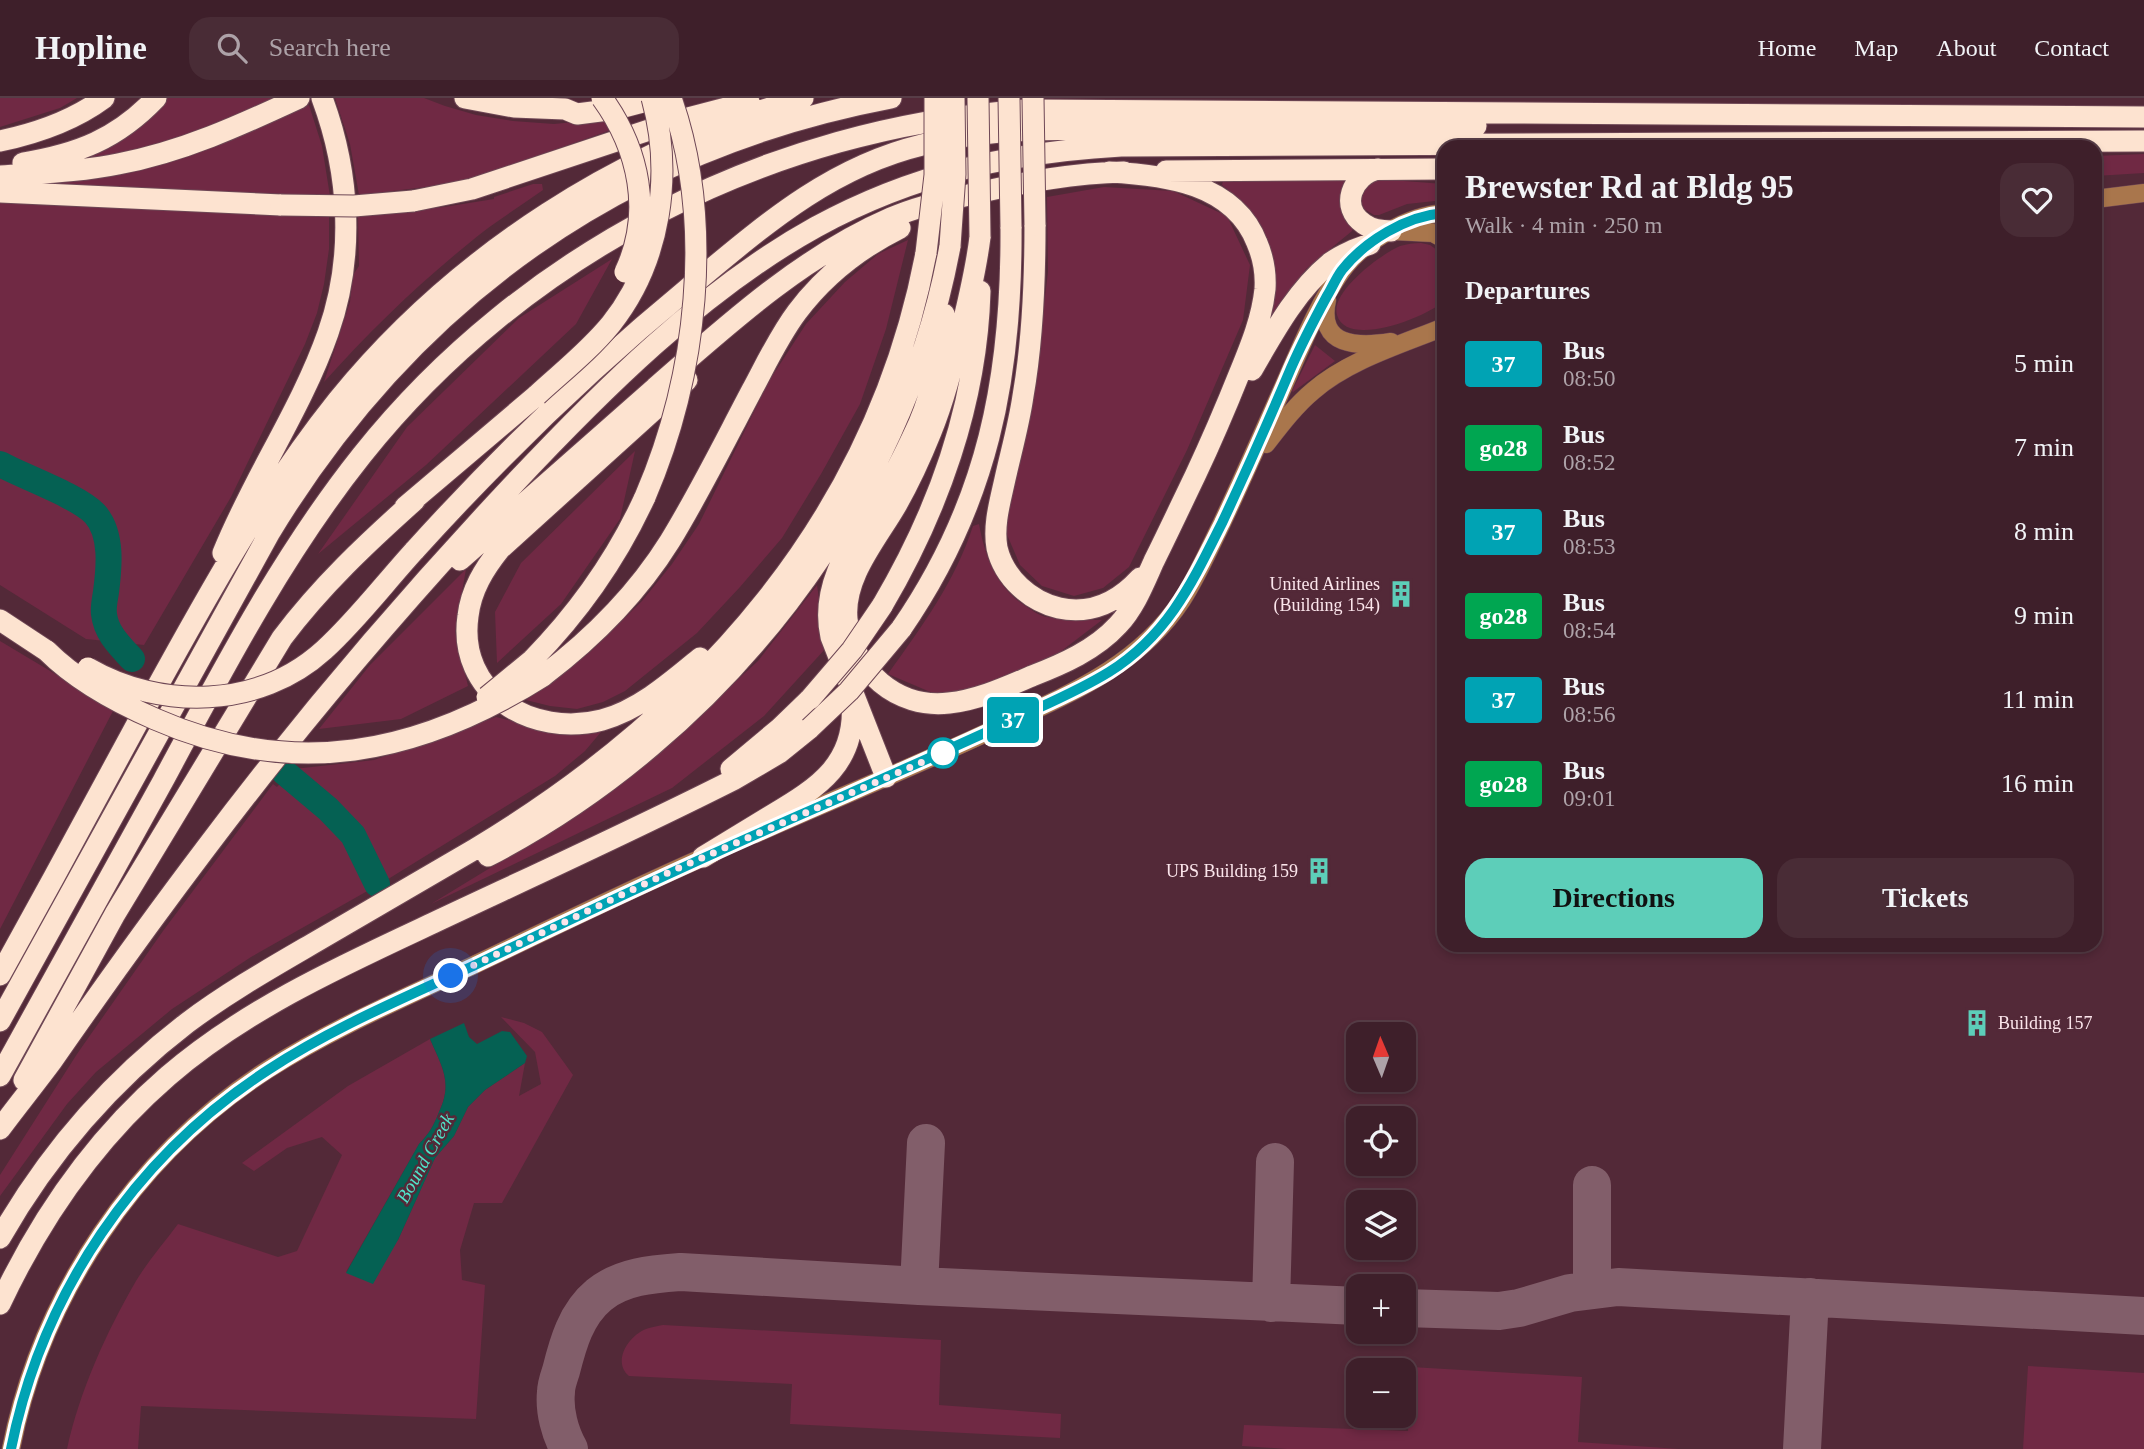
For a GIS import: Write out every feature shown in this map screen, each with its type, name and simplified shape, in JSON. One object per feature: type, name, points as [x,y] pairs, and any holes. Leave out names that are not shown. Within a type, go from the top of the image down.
[{"type":"highway","points":[[0,141],[37,132],[66,121],[104,98]]},
{"type":"highway","points":[[0,166],[64,155],[96,144],[125,126],[156,98]]},
{"type":"highway","points":[[0,176],[66,172],[117,164],[196,143],[299,98]]},
{"type":"highway","points":[[204,601],[234,525],[316,362],[332,321],[345,239],[344,190],[337,143],[322,98]]},
{"type":"highway","points":[[465,98],[514,107],[565,109],[577,114],[598,112],[658,98]]},
{"type":"highway","points":[[537,395],[569,360],[600,318],[624,275],[637,238],[640,212],[636,170],[622,129],[603,98],[565,109]]},
{"type":"highway","points":[[66,957],[285,614],[317,579],[415,500],[537,395],[585,352],[613,321],[628,299],[645,263],[656,225],[662,185],[661,146],[652,98]]},
{"type":"highway","points":[[537,668],[561,629],[597,583],[645,497],[662,452],[682,376],[691,323],[696,241],[693,197],[684,140],[671,98]]},
{"type":"highway","points":[[0,192],[281,205],[354,206],[413,201],[472,189],[673,122],[765,98]]},
{"type":"highway","points":[[0,975],[204,601],[274,488],[322,421],[393,339],[493,250],[627,166],[714,127],[803,98]]},
{"type":"highway","points":[[0,1021],[270,532],[306,475],[337,433],[370,392],[407,353],[465,298],[505,265],[615,195],[685,160],[733,141],[809,117],[891,98]]},
{"type":"highway","points":[[0,1238],[58,1149],[129,1072],[168,1038],[211,1006],[299,951],[475,849],[584,775],[685,690],[756,613],[818,527],[845,483],[890,386],[906,337],[926,253],[935,175],[935,98]]},
{"type":"highway","points":[[886,777],[831,637],[829,596],[839,568],[897,468],[926,405],[939,357],[955,174],[954,98]]},
{"type":"highway","points":[[650,821],[738,764],[810,699],[852,650],[882,606],[930,512],[956,438],[977,339],[980,300],[978,98]]},
{"type":"highway","points":[[0,1304],[49,1213],[94,1151],[149,1093],[209,1044],[274,1002],[320,977],[650,821],[779,753],[849,691],[901,629],[935,575],[968,505],[985,456],[998,404],[1006,354],[1012,275],[1009,98]]},
{"type":"highway","points":[[1032,98],[1035,288],[1022,403],[997,516],[999,555],[1014,582],[1028,594],[1056,607],[1083,610],[1110,602],[1126,592],[1140,578],[1161,547]]},
{"type":"highway","points":[[0,1076],[261,605],[317,516],[363,453],[434,375],[491,323],[559,271],[653,216],[706,190],[845,139],[929,121],[1004,111],[1078,109],[2144,117]]},
{"type":"highway","points":[[47,652],[71,659],[126,686],[159,694],[207,697],[255,689],[287,676],[324,650],[499,461],[570,391],[634,334],[782,213],[821,186],[856,167],[897,152],[963,137],[1033,130],[1347,129],[1559,124],[1748,114]]},
{"type":"highway","points":[[2102,141],[2144,141]]},
{"type":"highway","points":[[0,1127],[50,1063],[206,846],[321,701],[390,621],[461,541],[609,387],[678,326],[751,268],[806,233],[866,203],[938,175],[977,164],[1042,153],[1121,146],[1437,144]]},
{"type":"highway","points":[[1378,169],[1364,174],[1355,184],[1352,208],[1365,225],[1391,231]]},
{"type":"highway","points":[[390,621],[721,331],[812,262],[853,236],[901,214],[926,205],[996,189],[1058,177],[1109,172],[1437,169]]},
{"type":"highway","points":[[980,237],[972,288],[951,373],[937,416],[912,474],[858,569],[850,589],[847,610],[849,630],[862,661],[868,671],[884,686],[913,701],[948,703],[1008,686],[1081,654],[1110,633],[1133,604],[1161,547],[1219,425],[1254,338],[1265,287],[1264,267],[1255,237],[1237,211],[1210,192],[1186,183],[1158,176],[1109,172]]},
{"type":"highway","points":[[0,620],[47,652],[66,670],[122,704],[223,744],[261,751],[313,754],[364,749],[397,741],[436,725],[583,644],[611,616],[662,553],[783,332],[812,294],[840,267],[881,238],[931,213],[996,189]]},
{"type":"highway","points":[[1219,425],[1275,331],[1304,291],[1332,262],[1350,251],[1370,244]]},
{"type":"highway","points":[[299,951],[333,941],[511,844],[563,811],[608,780],[659,739],[689,713],[741,658],[815,565],[875,465],[916,372],[937,303],[950,246]]},
{"type":"highway","points":[[756,613],[643,701],[611,717],[579,723],[536,719],[501,702],[488,690],[478,674],[467,635],[468,616],[476,587],[486,567],[500,549],[812,262]]},
{"type":"highway","points":[[0,1127],[105,931],[282,638],[333,577],[415,500]]},
{"type":"highway","points":[[703,857],[807,794],[829,775],[844,754],[851,736],[853,716],[849,682]]},
{"type":"street","points":[[2102,198],[2144,193]]},
{"type":"street","points":[[11,1449],[24,1397],[41,1348],[60,1304],[89,1252],[148,1173],[205,1117],[257,1077],[337,1030],[703,857],[932,758],[1076,691],[1111,671],[1135,653],[1166,622],[1196,575],[1247,471],[1307,332],[1342,270],[1370,244],[1391,231],[1414,219],[1437,214]]},
{"type":"street","points":[[1391,231],[1437,235]]},
{"type":"street","points":[[1329,293],[1326,320],[1334,335],[1347,344],[1369,345],[1418,337],[1437,325]]},
{"type":"street","points":[[1247,471],[1283,422],[1313,390],[1350,367],[1437,330]]},
{"type":"shaded area","points":[[0,98],[77,98],[60,108],[0,127]]},
{"type":"shaded area","points":[[166,98],[276,98],[181,138],[66,165],[160,107]]},
{"type":"shaded area","points":[[335,98],[424,98],[476,115],[513,121],[554,124],[604,119],[611,130],[459,183],[359,195],[350,144]]},
{"type":"shaded area","points":[[309,105],[322,146],[330,196],[31,183],[198,151],[255,130]]},
{"type":"shaded area","points":[[2144,154],[2144,173],[2102,176],[2102,156]]},
{"type":"shaded area","points":[[1347,178],[1343,185],[1341,202],[1353,227],[1352,231],[1306,269],[1265,325],[1271,270],[1269,244],[1254,215],[1222,185],[1223,181]]},
{"type":"shaded area","points":[[1377,179],[1437,183],[1437,201],[1407,204],[1374,215],[1364,209],[1360,198],[1363,189]]},
{"type":"shaded area","points":[[533,184],[542,184],[543,190],[486,230],[430,276],[376,327],[324,382],[350,302],[353,275],[359,266],[358,215],[444,207],[494,199]]},
{"type":"shaded area","points":[[1104,187],[1173,191],[1227,216],[1250,265],[1243,320],[1187,450],[1129,567],[1103,588],[1074,596],[1042,586],[1020,565],[1005,530],[1033,394],[1048,272],[1047,197]]},
{"type":"shaded area","points":[[0,202],[329,215],[329,249],[324,284],[305,344],[231,497],[144,645],[86,639],[0,585]]},
{"type":"shaded area","points":[[908,240],[886,329],[860,404],[782,538],[697,633],[625,691],[603,702],[577,709],[526,700],[590,652],[642,601],[699,524],[769,381],[806,324],[845,282],[878,254]]},
{"type":"shaded area","points":[[1413,243],[1430,245],[1437,250],[1437,306],[1388,327],[1371,330],[1344,325],[1337,315],[1337,306],[1349,285],[1370,265],[1392,250]]},
{"type":"shaded area","points":[[612,259],[576,324],[426,465],[318,554],[407,427],[519,318]]},
{"type":"shaded area","points":[[1315,345],[1335,361],[1293,392],[1292,391]]},
{"type":"shaded area","points":[[635,451],[620,519],[561,604],[497,663],[495,612],[521,563]]},
{"type":"shaded area","points":[[979,524],[994,571],[1000,582],[1017,600],[1044,616],[1068,620],[1102,620],[1060,652],[984,686],[935,694],[888,674],[947,585],[973,526]]},
{"type":"shaded area","points":[[466,569],[455,632],[468,686],[401,719],[319,729],[370,665]]},
{"type":"shaded area","points":[[817,585],[826,648],[764,716],[672,788],[431,904],[526,846],[664,747],[758,661]]},
{"type":"shaded area","points":[[0,641],[113,711],[0,929]]},
{"type":"shaded area","points":[[496,717],[566,735],[601,732],[585,751],[555,776],[385,881],[251,957],[172,1009],[96,1072],[67,1104],[0,1196],[0,1175],[77,1054],[163,931],[273,784],[277,787],[294,769],[374,760]]},
{"type":"shaded area","points":[[501,1017],[524,1023],[542,1032],[573,1075],[502,1203],[474,1203],[460,1250],[462,1280],[485,1285],[476,1419],[141,1406],[138,1449],[67,1449],[95,1362],[114,1321],[141,1274],[178,1224],[278,1257],[297,1251],[342,1155],[322,1137],[287,1148],[254,1171],[242,1163],[348,1086],[430,1039],[444,1075],[443,1101],[433,1125],[419,1144],[346,1272],[398,1240],[435,1158],[454,1136],[468,1107],[485,1090],[525,1063],[519,1096],[541,1084],[535,1052]]},
{"type":"shaded area","points":[[663,1325],[941,1340],[939,1405],[1061,1414],[1060,1438],[790,1424],[792,1384],[629,1376],[622,1364],[628,1343],[639,1332]]},
{"type":"shaded area","points":[[2028,1366],[2144,1373],[2144,1449],[2023,1449]]},
{"type":"shaded area","points":[[1416,1367],[1582,1377],[1578,1442],[1679,1449],[1287,1449],[1242,1446],[1244,1425],[1408,1431],[1408,1428],[1416,1428]]},
{"type":"water","points":[[464,1023],[469,1037],[477,1044],[502,1031],[510,1032],[527,1056],[525,1063],[485,1090],[468,1107],[454,1136],[435,1158],[398,1240],[373,1284],[346,1273],[419,1144],[433,1125],[443,1101],[444,1075],[430,1039]]},
{"type":"waterway","name":"Bound Creek","points":[[0,464],[76,500],[101,522],[108,552],[105,621],[114,639],[132,659]]},
{"type":"waterway","name":"Bound Creek","points":[[284,772],[328,809],[353,835],[377,884]]},
{"type":"taxiway","points":[[919,1286],[926,1143]]},
{"type":"taxiway","points":[[1271,1303],[1275,1162]]},
{"type":"taxiway","points":[[1592,1185],[1592,1290]]},
{"type":"taxiway","points":[[569,1449],[558,1422],[556,1389],[574,1330],[584,1311],[599,1295],[618,1284],[649,1275],[681,1272],[1346,1305]]},
{"type":"taxiway","points":[[1416,1308],[1499,1311],[1570,1293],[1618,1287],[2144,1316]]},
{"type":"taxiway","points":[[1802,1449],[1810,1297]]},
{"type":"bus line","name":"37","points":[[11,1449],[37,1357],[60,1304],[89,1252],[148,1173],[189,1131],[233,1094],[282,1061],[337,1030],[703,857],[932,758],[1076,691],[1111,671],[1146,643],[1183,599],[1196,575],[1247,471],[1307,332],[1342,270],[1370,244],[1403,224],[1437,214]]},
{"type":"place","name":"United Airlines (Building 154)","points":[[1401,594]]},
{"type":"place","name":"UPS Building 159","points":[[1319,871]]},
{"type":"place","name":"Building 157","points":[[1977,1023]]},
{"type":"route","points":[[451,976],[674,870],[943,753]]}]
